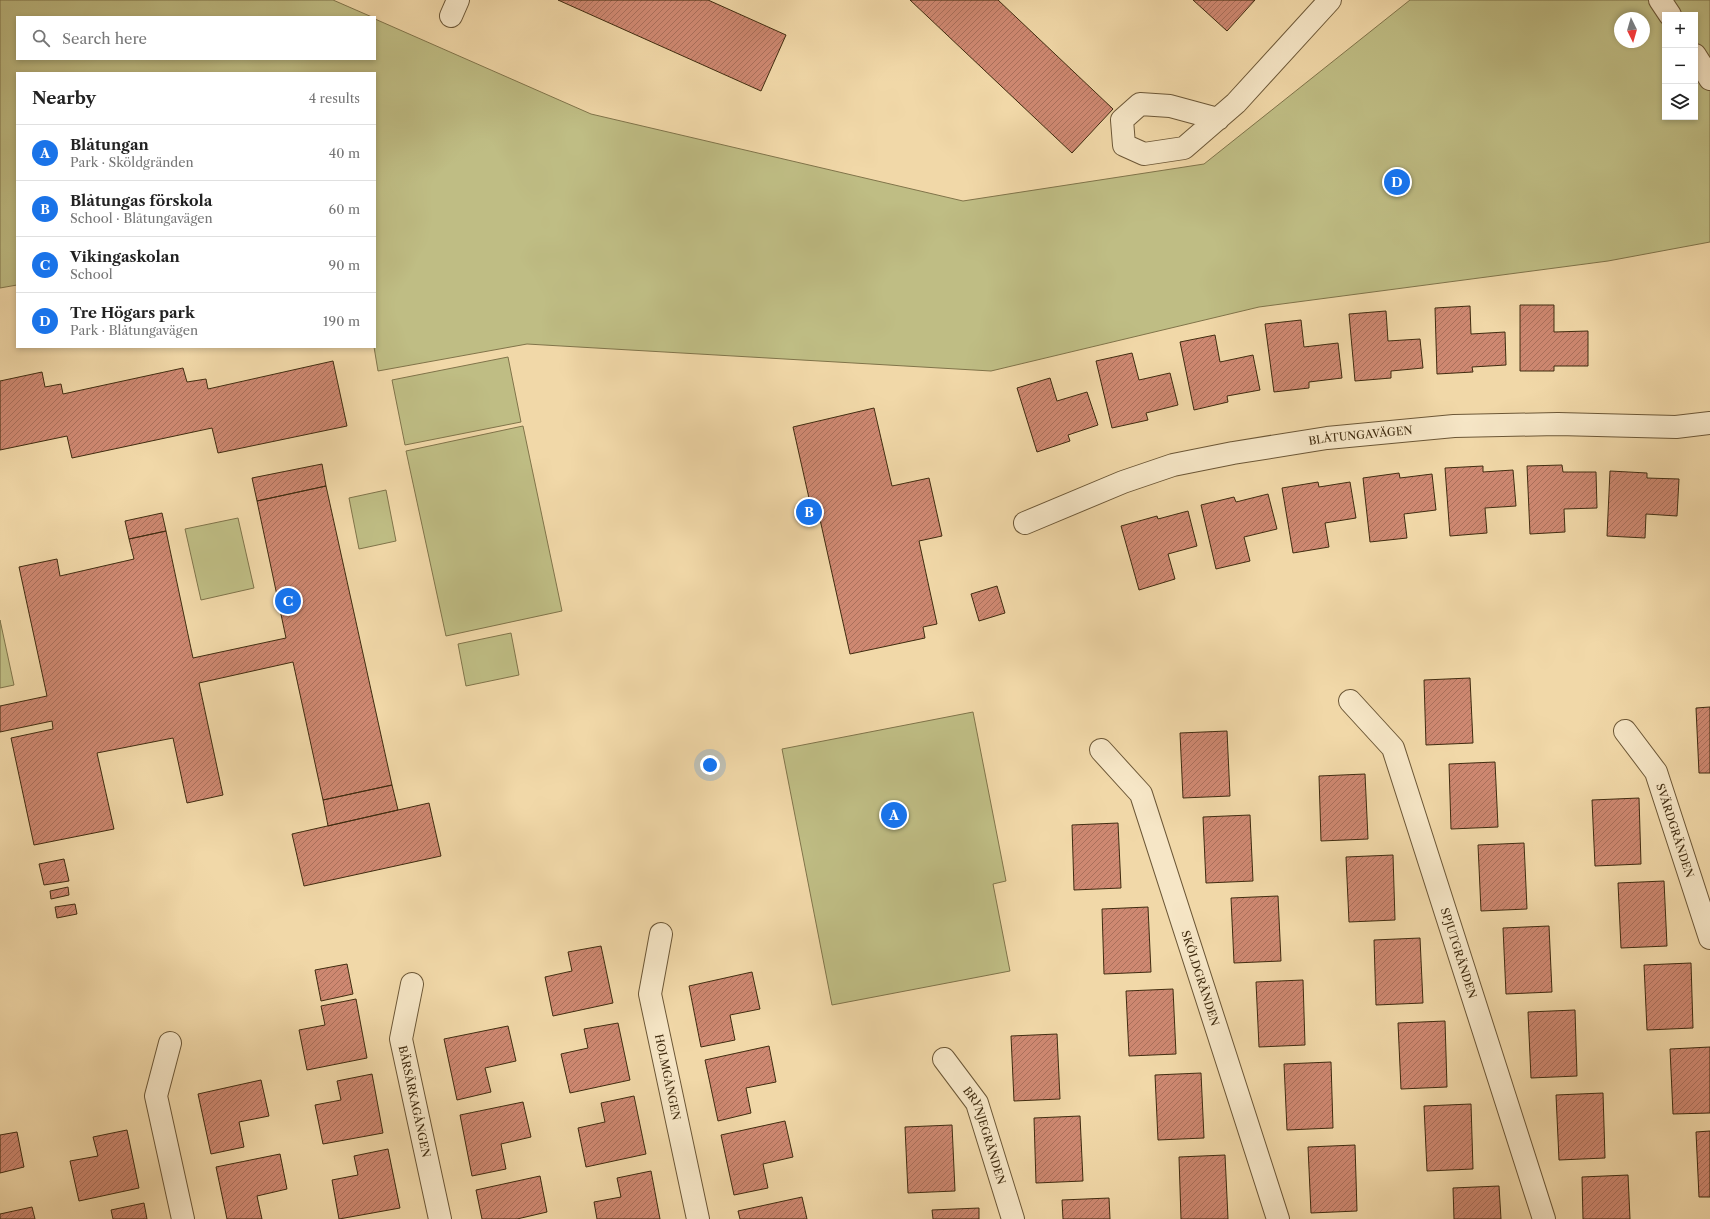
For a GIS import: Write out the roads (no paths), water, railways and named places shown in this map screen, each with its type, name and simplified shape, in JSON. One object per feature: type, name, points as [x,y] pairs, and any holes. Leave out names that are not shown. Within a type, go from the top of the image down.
[{"type":"street","points":[[1218,119],[1236,103],[1330,0]]},
{"type":"street","points":[[1660,0],[1668,12]]},
{"type":"street","points":[[1698,60],[1710,79]]},
{"type":"street","name":"BLÅTUNGAVÄGEN","points":[[1025,523],[1123,482],[1173,465],[1233,453],[1327,438],[1454,426],[1558,424],[1676,427],[1710,423]]},
{"type":"street","name":"SPJUTGRÄNDEN","points":[[1350,701],[1393,748],[1544,1219]]},
{"type":"street","name":"SVÄRDGRÄNDEN","points":[[1625,731],[1656,772],[1710,938]]},
{"type":"street","name":"SKÖLDGRÄNDEN","points":[[1101,750],[1141,794],[1278,1219]]},
{"type":"street","name":"HOLMGÅNGEN","points":[[661,934],[650,994],[698,1219]]},
{"type":"street","name":"BÄRSÄRKAGÅNGEN","points":[[412,984],[401,1039],[440,1219]]},
{"type":"street","points":[[170,1043],[156,1096],[183,1219]]},
{"type":"street","name":"BRYNJEGRÄNDEN","points":[[944,1059],[977,1103],[1013,1219]]},
{"type":"place","name":"Tre Högars park","points":[[1397,182]]},
{"type":"place","name":"Blåtungas förskola","points":[[809,512]]},
{"type":"place","name":"Vikingaskolan","points":[[288,601]]},
{"type":"place","name":"Blåtungan","points":[[894,815]]}]
